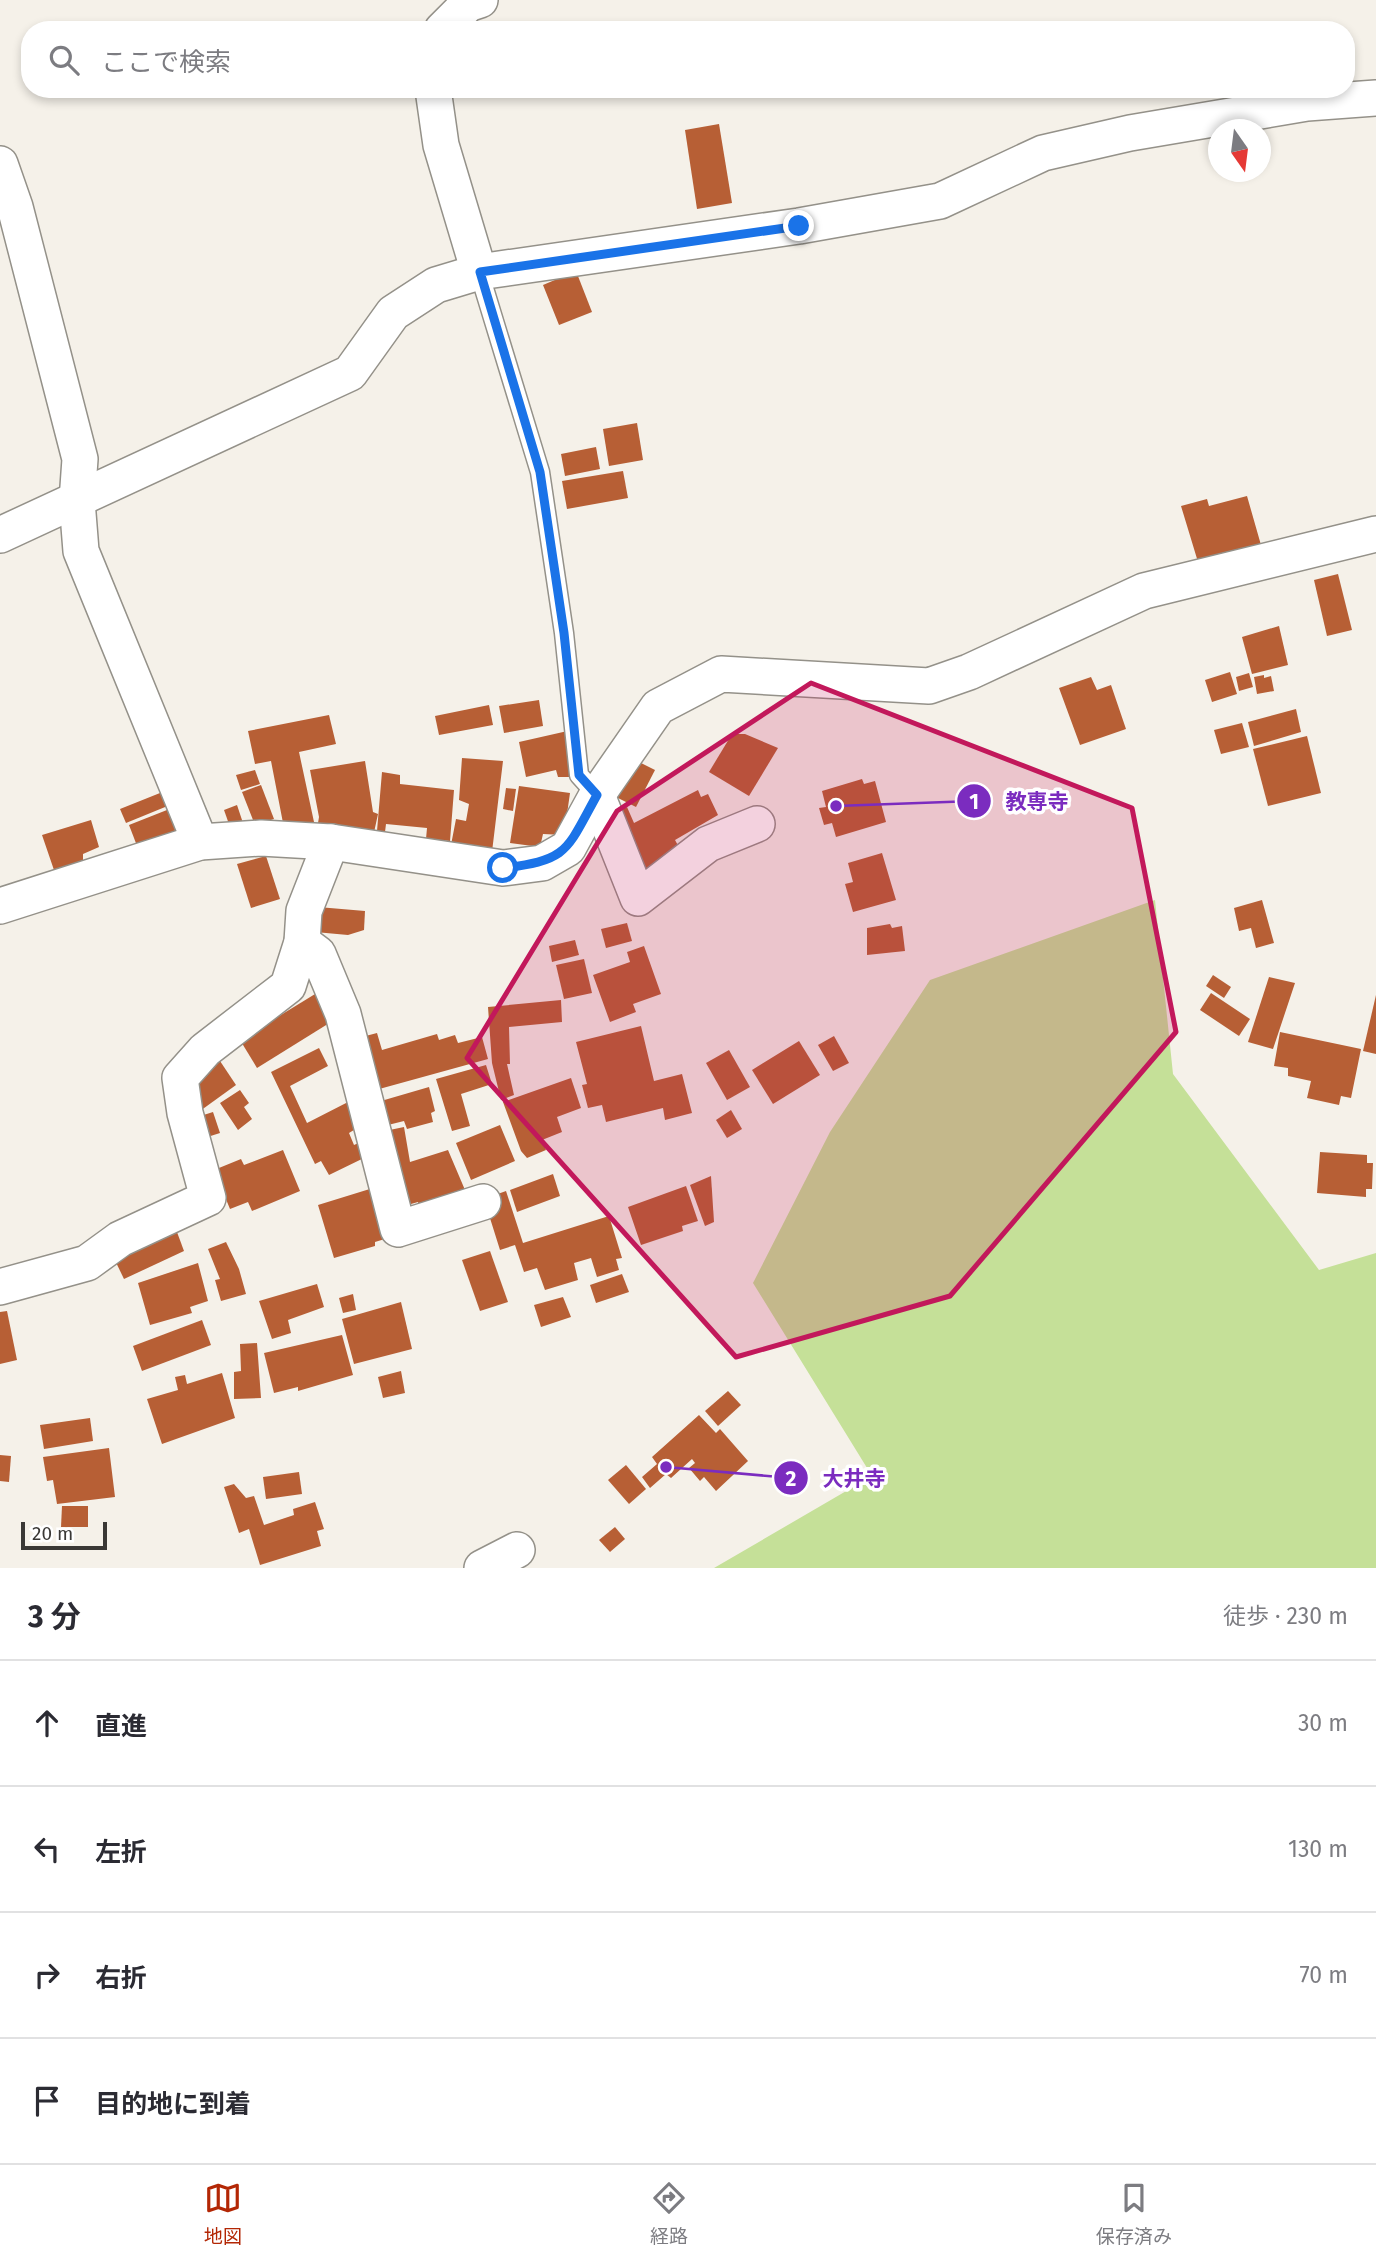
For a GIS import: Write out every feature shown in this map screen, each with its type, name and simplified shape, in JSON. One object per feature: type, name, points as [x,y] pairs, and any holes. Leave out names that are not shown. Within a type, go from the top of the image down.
[{"type":"street","points":[[451,21],[468,4],[480,0]]},
{"type":"street","points":[[434,98],[441,145],[480,272]]},
{"type":"street","points":[[0,535],[350,373],[393,313],[436,285],[480,272],[799,226],[940,201],[1043,153],[1130,133],[1307,103],[1376,98]]},
{"type":"street","points":[[0,164],[15,207],[80,459],[77,501],[81,551],[200,842]]},
{"type":"street","points":[[0,906],[200,842],[261,838],[331,842],[503,868],[542,863],[568,848],[597,795],[658,708],[721,674],[929,687],[969,672],[1144,591],[1376,534]]},
{"type":"street","points":[[597,795],[638,898],[709,844],[757,824]]},
{"type":"street","points":[[0,1287],[87,1263],[120,1239],[208,1198],[185,1113],[180,1078],[205,1050],[288,986],[302,942],[304,911],[331,842]]},
{"type":"street","points":[[302,942],[318,954],[343,1014],[398,1229],[483,1202]]},
{"type":"street","points":[[482,1568],[517,1550]]},
{"type":"lane","points":[[480,272],[540,472],[564,633],[579,775],[597,795]]},
{"type":"highlighted area","points":[[811,683],[1132,808],[1176,1032],[950,1296],[736,1357],[467,1058],[617,811]]},
{"type":"green space","points":[[1155,900],[1173,1074],[1319,1270],[1376,1253],[1376,1568],[714,1568],[872,1476],[753,1283],[830,1132],[930,980]]},
{"type":"building","points":[[719,124],[732,203],[697,209],[685,130]]},
{"type":"building","points":[[576,271],[592,312],[559,325],[543,285]]},
{"type":"building","points":[[637,423],[643,460],[609,466],[603,429]]},
{"type":"building","points":[[596,447],[600,469],[565,476],[561,454]]},
{"type":"building","points":[[623,471],[628,498],[567,509],[562,481]]},
{"type":"building","points":[[1247,496],[1261,545],[1198,562],[1181,506],[1207,499],[1209,506]]},
{"type":"building","points":[[1338,574],[1352,630],[1327,636],[1314,580]]},
{"type":"building","points":[[1279,626],[1288,665],[1252,674],[1242,637]]},
{"type":"building","points":[[1230,672],[1237,694],[1212,702],[1205,680]]},
{"type":"building","points":[[1249,673],[1253,687],[1239,691],[1236,677]]},
{"type":"building","points":[[1264,675],[1264,678],[1271,676],[1274,691],[1257,694],[1254,677]]},
{"type":"building","points":[[1091,677],[1097,690],[1111,685],[1126,729],[1080,745],[1059,688]]},
{"type":"building","points":[[539,700],[543,726],[504,733],[499,706]]},
{"type":"building","points":[[489,705],[493,725],[439,735],[435,716]]},
{"type":"building","points":[[1296,709],[1301,732],[1254,746],[1248,722]]},
{"type":"building","points":[[329,715],[336,744],[299,752],[314,822],[284,828],[271,761],[255,764],[248,731]]},
{"type":"building","points":[[1242,723],[1249,747],[1221,754],[1214,730]]},
{"type":"building","points":[[572,730],[577,777],[558,777],[556,770],[526,777],[519,742]]},
{"type":"building","points":[[732,734],[745,734],[778,748],[749,796],[709,772]]},
{"type":"building","points":[[1307,736],[1321,793],[1268,806],[1253,749]]},
{"type":"building","points":[[462,758],[503,761],[492,852],[451,845],[456,819],[466,821],[469,804],[459,800]]},
{"type":"building","points":[[631,758],[655,770],[636,807],[612,795]]},
{"type":"building","points":[[365,761],[373,812],[378,814],[373,837],[317,829],[319,817],[310,770]]},
{"type":"building","points":[[255,770],[260,784],[241,790],[236,775]]},
{"type":"building","points":[[382,772],[400,775],[400,784],[454,790],[450,841],[426,839],[427,828],[386,824],[385,832],[377,831]]},
{"type":"building","points":[[862,779],[864,784],[875,781],[886,822],[836,837],[832,823],[824,825],[819,808],[826,807],[822,791]]},
{"type":"building","points":[[261,785],[274,819],[255,825],[242,792]]},
{"type":"building","points":[[519,786],[570,793],[564,835],[543,834],[540,847],[510,843]]},
{"type":"building","points":[[506,788],[516,789],[513,811],[503,809]]},
{"type":"building","points":[[698,790],[701,797],[708,794],[718,815],[675,840],[681,851],[639,881],[608,804],[618,800],[622,809],[627,807],[634,823]]},
{"type":"building","points":[[165,791],[170,805],[126,823],[120,809]]},
{"type":"building","points":[[237,805],[243,823],[230,827],[224,810]]},
{"type":"building","points":[[172,808],[182,835],[139,851],[129,825]]},
{"type":"building","points":[[91,820],[99,847],[83,854],[83,864],[55,873],[42,835]]},
{"type":"building","points":[[882,853],[896,900],[853,912],[845,884],[853,882],[848,863]]},
{"type":"building","points":[[266,856],[280,899],[251,908],[237,864]]},
{"type":"building","points":[[1262,900],[1274,943],[1256,948],[1251,928],[1239,931],[1234,908]]},
{"type":"building","points":[[318,907],[365,911],[364,930],[348,935],[315,932]]},
{"type":"building","points":[[627,923],[632,941],[606,948],[601,929]]},
{"type":"building","points":[[890,924],[892,928],[902,926],[905,951],[867,955],[867,928]]},
{"type":"building","points":[[575,940],[579,955],[552,962],[549,946]]},
{"type":"building","points":[[644,946],[661,994],[633,1004],[636,1012],[610,1022],[593,975],[630,962],[627,952]]},
{"type":"building","points":[[584,959],[592,993],[564,999],[556,965]]},
{"type":"building","points":[[1213,975],[1231,987],[1224,998],[1206,986]]},
{"type":"building","points":[[1269,977],[1295,983],[1273,1049],[1248,1042]]},
{"type":"building","points":[[320,991],[331,1022],[257,1068],[240,1040]]},
{"type":"building","points":[[1211,993],[1250,1019],[1239,1036],[1200,1010]]},
{"type":"building","points":[[1376,995],[1376,1054],[1363,1051]]},
{"type":"building","points":[[561,1000],[562,1022],[509,1027],[510,1064],[507,1064],[514,1095],[501,1100],[492,1063],[488,1007]]},
{"type":"building","points":[[641,1026],[654,1081],[682,1074],[692,1113],[665,1120],[663,1108],[606,1122],[602,1105],[588,1108],[582,1085],[587,1084],[576,1042]]},
{"type":"building","points":[[1280,1032],[1361,1049],[1351,1098],[1341,1096],[1339,1105],[1307,1098],[1311,1081],[1288,1076],[1288,1068],[1274,1066]]},
{"type":"building","points":[[377,1033],[382,1050],[437,1034],[439,1040],[455,1035],[458,1043],[482,1037],[488,1059],[372,1091],[358,1038]]},
{"type":"building","points":[[834,1036],[849,1063],[833,1071],[818,1045]]},
{"type":"building","points":[[799,1041],[820,1075],[773,1104],[752,1070]]},
{"type":"building","points":[[319,1048],[328,1066],[290,1086],[307,1123],[350,1101],[362,1125],[349,1133],[354,1145],[363,1141],[368,1156],[329,1175],[321,1161],[315,1164],[271,1072]]},
{"type":"building","points":[[729,1050],[750,1087],[727,1100],[706,1063]]},
{"type":"building","points":[[216,1055],[236,1085],[200,1111],[188,1094]]},
{"type":"building","points":[[486,1065],[492,1084],[461,1094],[470,1126],[452,1131],[436,1079]]},
{"type":"building","points":[[571,1078],[581,1108],[557,1117],[562,1132],[542,1140],[546,1150],[527,1158],[521,1151],[503,1102]]},
{"type":"building","points":[[429,1087],[435,1111],[431,1113],[433,1122],[407,1129],[404,1121],[388,1125],[381,1101]]},
{"type":"building","points":[[240,1090],[249,1103],[244,1107],[252,1119],[238,1130],[220,1103]]},
{"type":"building","points":[[731,1110],[742,1129],[727,1138],[716,1120]]},
{"type":"building","points":[[213,1112],[220,1133],[198,1140],[191,1119]]},
{"type":"building","points":[[500,1125],[515,1161],[471,1180],[456,1143]]},
{"type":"building","points":[[404,1127],[410,1162],[448,1150],[465,1190],[419,1206],[418,1202],[397,1208],[380,1132]]},
{"type":"building","points":[[283,1150],[300,1191],[252,1211],[248,1202],[230,1209],[214,1170],[241,1159],[244,1165]]},
{"type":"building","points":[[1320,1152],[1367,1155],[1367,1163],[1373,1163],[1372,1189],[1366,1189],[1366,1197],[1317,1193]]},
{"type":"building","points":[[553,1174],[560,1196],[517,1212],[510,1190]]},
{"type":"building","points":[[711,1176],[714,1222],[705,1226],[690,1185]]},
{"type":"building","points":[[686,1186],[698,1221],[682,1226],[683,1231],[641,1245],[628,1207]]},
{"type":"building","points":[[373,1188],[388,1238],[375,1242],[375,1246],[334,1258],[318,1205]]},
{"type":"building","points":[[506,1191],[523,1243],[609,1216],[622,1258],[616,1259],[619,1270],[597,1277],[591,1258],[574,1263],[578,1280],[545,1290],[537,1268],[524,1272],[515,1245],[500,1250],[484,1199]]},
{"type":"building","points":[[174,1224],[184,1251],[124,1279],[110,1250]]},
{"type":"building","points":[[226,1242],[239,1269],[246,1294],[221,1301],[215,1280],[220,1279],[208,1249]]},
{"type":"building","points":[[490,1251],[508,1302],[480,1311],[462,1260]]},
{"type":"building","points":[[198,1263],[208,1301],[190,1307],[192,1313],[150,1325],[138,1283]]},
{"type":"building","points":[[622,1274],[629,1292],[596,1303],[590,1285]]},
{"type":"building","points":[[317,1284],[324,1307],[288,1320],[291,1333],[272,1339],[259,1301]]},
{"type":"building","points":[[353,1294],[356,1310],[343,1313],[339,1298]]},
{"type":"building","points":[[563,1297],[571,1317],[541,1327],[534,1305]]},
{"type":"building","points":[[401,1302],[412,1349],[354,1364],[342,1319]]},
{"type":"building","points":[[7,1311],[17,1360],[0,1364],[0,1312]]},
{"type":"building","points":[[202,1320],[211,1345],[142,1371],[133,1346]]},
{"type":"building","points":[[342,1335],[353,1375],[298,1391],[298,1387],[274,1393],[264,1353]]},
{"type":"building","points":[[257,1343],[261,1398],[234,1399],[234,1372],[241,1371],[240,1344]]},
{"type":"building","points":[[401,1371],[405,1393],[383,1398],[378,1377]]},
{"type":"building","points":[[222,1373],[235,1418],[162,1444],[147,1399],[178,1390],[175,1377],[185,1375],[187,1384]]},
{"type":"building","points":[[728,1391],[741,1405],[718,1426],[705,1411]]},
{"type":"building","points":[[699,1415],[716,1433],[720,1429],[748,1461],[716,1491],[704,1477],[700,1481],[689,1468],[695,1463],[692,1459],[671,1478],[666,1474],[650,1488],[642,1477],[657,1464],[652,1457]]},
{"type":"building","points":[[90,1418],[93,1441],[44,1449],[40,1425]]},
{"type":"building","points":[[109,1448],[115,1497],[57,1504],[53,1480],[47,1481],[43,1457]]},
{"type":"building","points":[[0,1455],[11,1456],[9,1482],[0,1481]]},
{"type":"building","points":[[626,1465],[646,1489],[629,1504],[608,1480]]},
{"type":"building","points":[[299,1472],[302,1494],[266,1499],[263,1477]]},
{"type":"building","points":[[234,1484],[246,1498],[254,1496],[264,1525],[294,1515],[293,1509],[315,1502],[324,1529],[317,1531],[321,1546],[260,1565],[249,1529],[239,1533],[224,1487]]},
{"type":"building","points":[[62,1506],[88,1506],[88,1527],[61,1527]]},
{"type":"building","points":[[615,1527],[625,1539],[610,1552],[599,1540]]},
{"type":"place","name":"教専寺","points":[[836,806]]},
{"type":"place","name":"大井寺","points":[[666,1467]]},
{"type":"route","points":[[503,868],[542,863],[568,848],[597,795],[579,775],[564,633],[540,472],[480,272],[799,226]]}]
